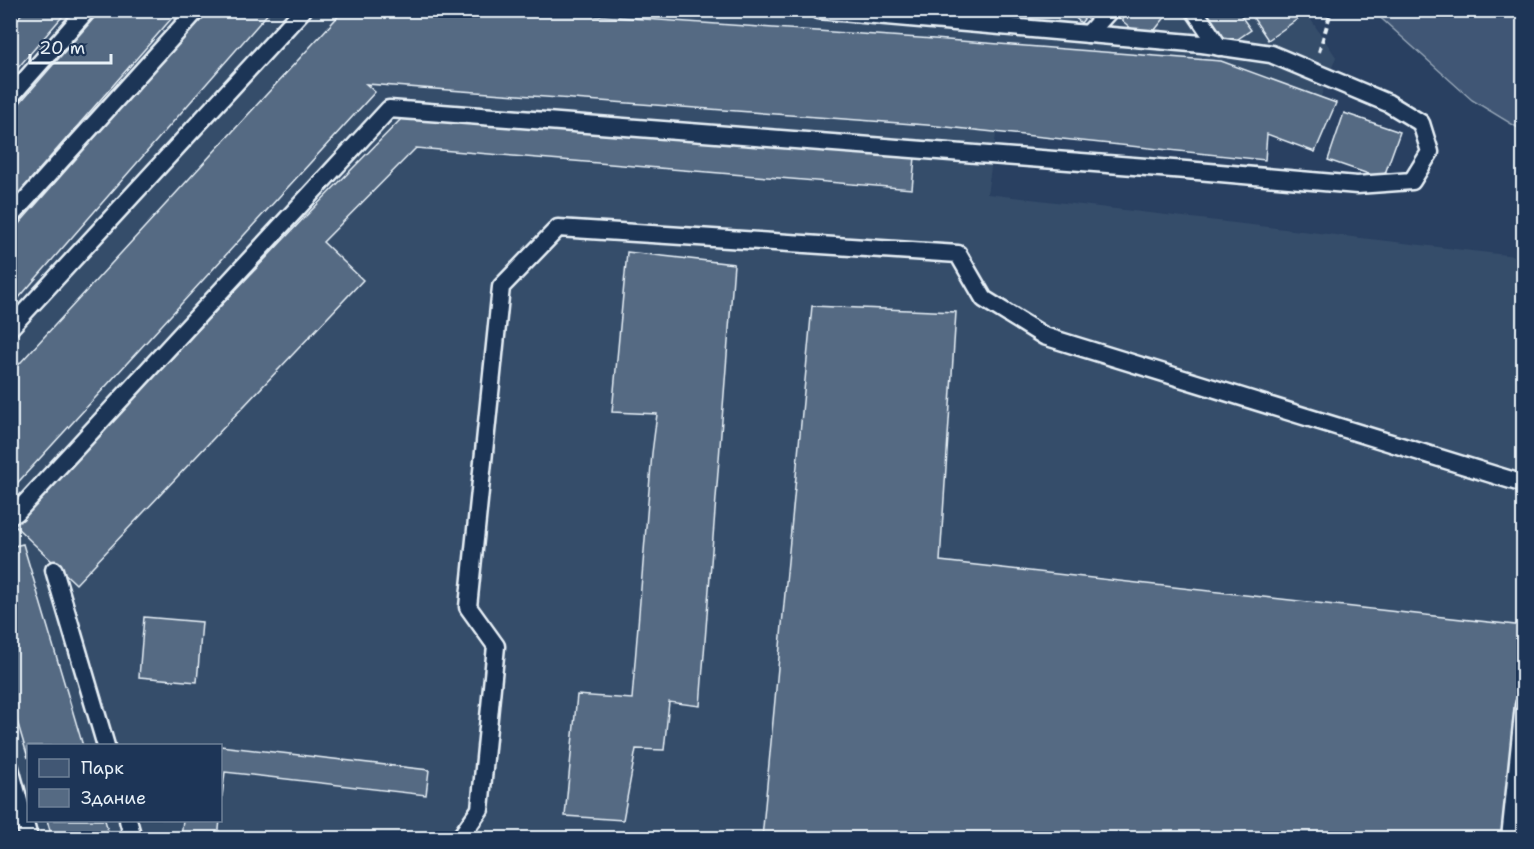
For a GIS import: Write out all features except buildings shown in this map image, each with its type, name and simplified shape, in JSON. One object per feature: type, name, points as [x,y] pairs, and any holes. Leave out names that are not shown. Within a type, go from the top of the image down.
[{"type":"lane","points":[[10,97],[87,10]]},
{"type":"lane","points":[[10,217],[196,10]]},
{"type":"lane","points":[[10,328],[303,10]]},
{"type":"lane","points":[[10,514],[16,513],[389,109],[1357,185],[1412,181],[1430,152],[1421,123],[1388,104],[1271,54],[1088,34],[988,26],[884,13],[818,10]]},
{"type":"lane","points":[[988,26],[1001,10]]},
{"type":"lane","points":[[1088,34],[1110,10]]},
{"type":"lane","points":[[1194,10],[1219,47]]},
{"type":"lane","points":[[460,838],[480,809],[496,645],[468,607],[501,287],[558,228],[958,254],[984,299],[1044,336],[1524,484]]},
{"type":"lane","points":[[54,570],[105,744]]},
{"type":"lane","points":[[1510,838],[1524,705]]},
{"type":"lane","points":[[10,768],[29,838]]},
{"type":"lane","points":[[129,822],[133,838]]},
{"type":"path","points":[[1313,72],[1330,15],[1328,10]]},
{"type":"shaded area","points":[[11,11],[1305,11],[1336,57],[1316,109],[1001,101],[987,194],[1523,257],[1523,838],[11,838]]},
{"type":"green space","points":[[1373,11],[1523,11],[1523,131],[1472,100]]}]
